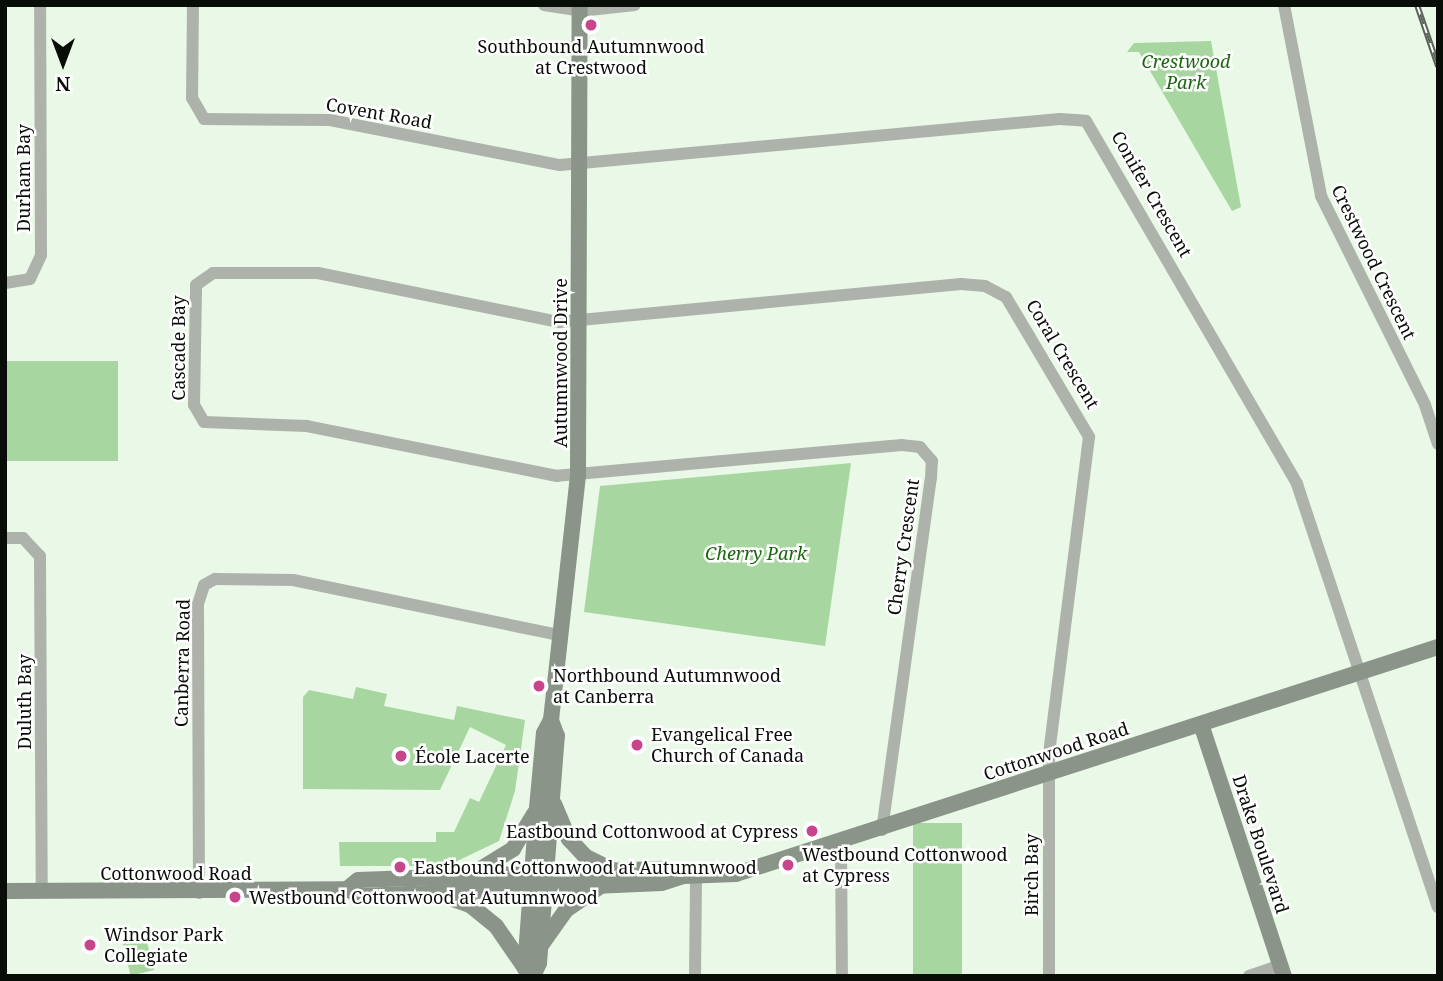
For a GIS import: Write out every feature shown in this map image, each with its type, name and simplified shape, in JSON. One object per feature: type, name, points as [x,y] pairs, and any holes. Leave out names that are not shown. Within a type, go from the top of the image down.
[{"type":"street","name":"Durham Bay","points":[[5,283],[30,279],[41,255],[40,5]]},
{"type":"street","name":"Covent Road","points":[[193,5],[192,97],[204,118],[330,120],[559,165],[579,164]]},
{"type":"street","points":[[544,5],[580,8],[635,5]]},
{"type":"street","name":"Crestwood Crescent","points":[[1284,5],[1321,195],[1424,405],[1438,444]]},
{"type":"street","name":"Autumnwood Drive","points":[[529,973],[541,946],[537,808],[544,733],[551,720],[558,635],[578,476],[580,8]]},
{"type":"street","name":"Conifer Crescent","points":[[579,164],[1060,119],[1086,121],[1285,460],[1360,672]]},
{"type":"street","name":"Cascade Bay","points":[[578,476],[557,476],[307,426],[204,422],[194,405],[193,294],[203,277],[213,273],[318,273],[559,322],[580,321]]},
{"type":"street","name":"Coral Crescent","points":[[580,321],[961,284],[985,286],[1006,297],[1089,437],[1048,774]]},
{"type":"street","name":"Cherry Crescent","points":[[578,476],[902,445],[920,447],[932,461],[882,830]]},
{"type":"street","name":"Duluth Bay","points":[[5,538],[23,538],[40,556],[42,892]]},
{"type":"street","name":"Canberra Road","points":[[199,892],[198,604],[204,585],[215,579],[293,580],[558,635]]},
{"type":"street","name":"Cottonwood Road","points":[[347,889],[358,880],[466,878],[602,886],[662,883],[690,876],[736,874],[882,830],[1438,647]]},
{"type":"street","points":[[1360,672],[1438,907]]},
{"type":"street","name":"Autumnwood Drive","points":[[529,973],[552,800],[557,736],[551,720]]},
{"type":"street","name":"Drake Boulevard","points":[[1201,724],[1282,970]]},
{"type":"street","name":"Birch Bay","points":[[1048,774],[1049,976]]},
{"type":"street","points":[[552,800],[569,839],[586,857],[615,871]]},
{"type":"street","points":[[466,878],[513,849],[537,808]]},
{"type":"street","points":[[841,843],[842,976]]},
{"type":"street","name":"Cottonwood Road","points":[[5,891],[199,892],[347,889],[362,895],[435,893],[615,871],[664,869],[690,876]]},
{"type":"street","points":[[690,876],[695,976]]},
{"type":"street","points":[[541,946],[566,911],[602,886]]},
{"type":"street","points":[[435,893],[470,905],[486,917],[529,973]]},
{"type":"street","points":[[1249,976],[1282,970]]},
{"type":"green space","name":"Crestwood Park","points":[[1211,41],[1241,207],[1232,211],[1139,52],[1127,52],[1134,43]]},
{"type":"green space","points":[[5,361],[118,361],[118,461],[5,461]]},
{"type":"green space","name":"Cherry Park","points":[[851,463],[825,646],[584,612],[600,486]]},
{"type":"green space","points":[[356,687],[387,694],[384,706],[454,720],[457,706],[525,720],[515,791],[499,841],[447,866],[340,866],[339,842],[436,842],[436,832],[454,832],[470,798],[479,802],[506,745],[470,727],[440,790],[303,789],[303,697],[309,690],[353,699]]},
{"type":"green space","points":[[913,823],[962,823],[962,976],[913,976]]},
{"type":"green space","points":[[146,938],[154,970],[131,976],[123,944]]},
{"type":"railway","points":[[1417,5],[1438,66]]},
{"type":"place","name":"Southbound Autumnwood at Crestwood","points":[[591,25]]},
{"type":"place","name":"Northbound Autumnwood at Canberra","points":[[539,686]]},
{"type":"place","name":"Evangelical Free Church of Canada","points":[[637,745]]},
{"type":"place","name":"École Lacerte","points":[[401,756]]},
{"type":"place","name":"Eastbound Cottonwood at Cypress","points":[[812,831]]},
{"type":"place","name":"Westbound Cottonwood at Cypress","points":[[788,865]]},
{"type":"place","name":"Eastbound Cottonwood at Autumnwood","points":[[400,867]]},
{"type":"place","name":"Westbound Cottonwood at Autumnwood","points":[[235,897]]},
{"type":"place","name":"Windsor Park Collegiate","points":[[90,945]]}]
